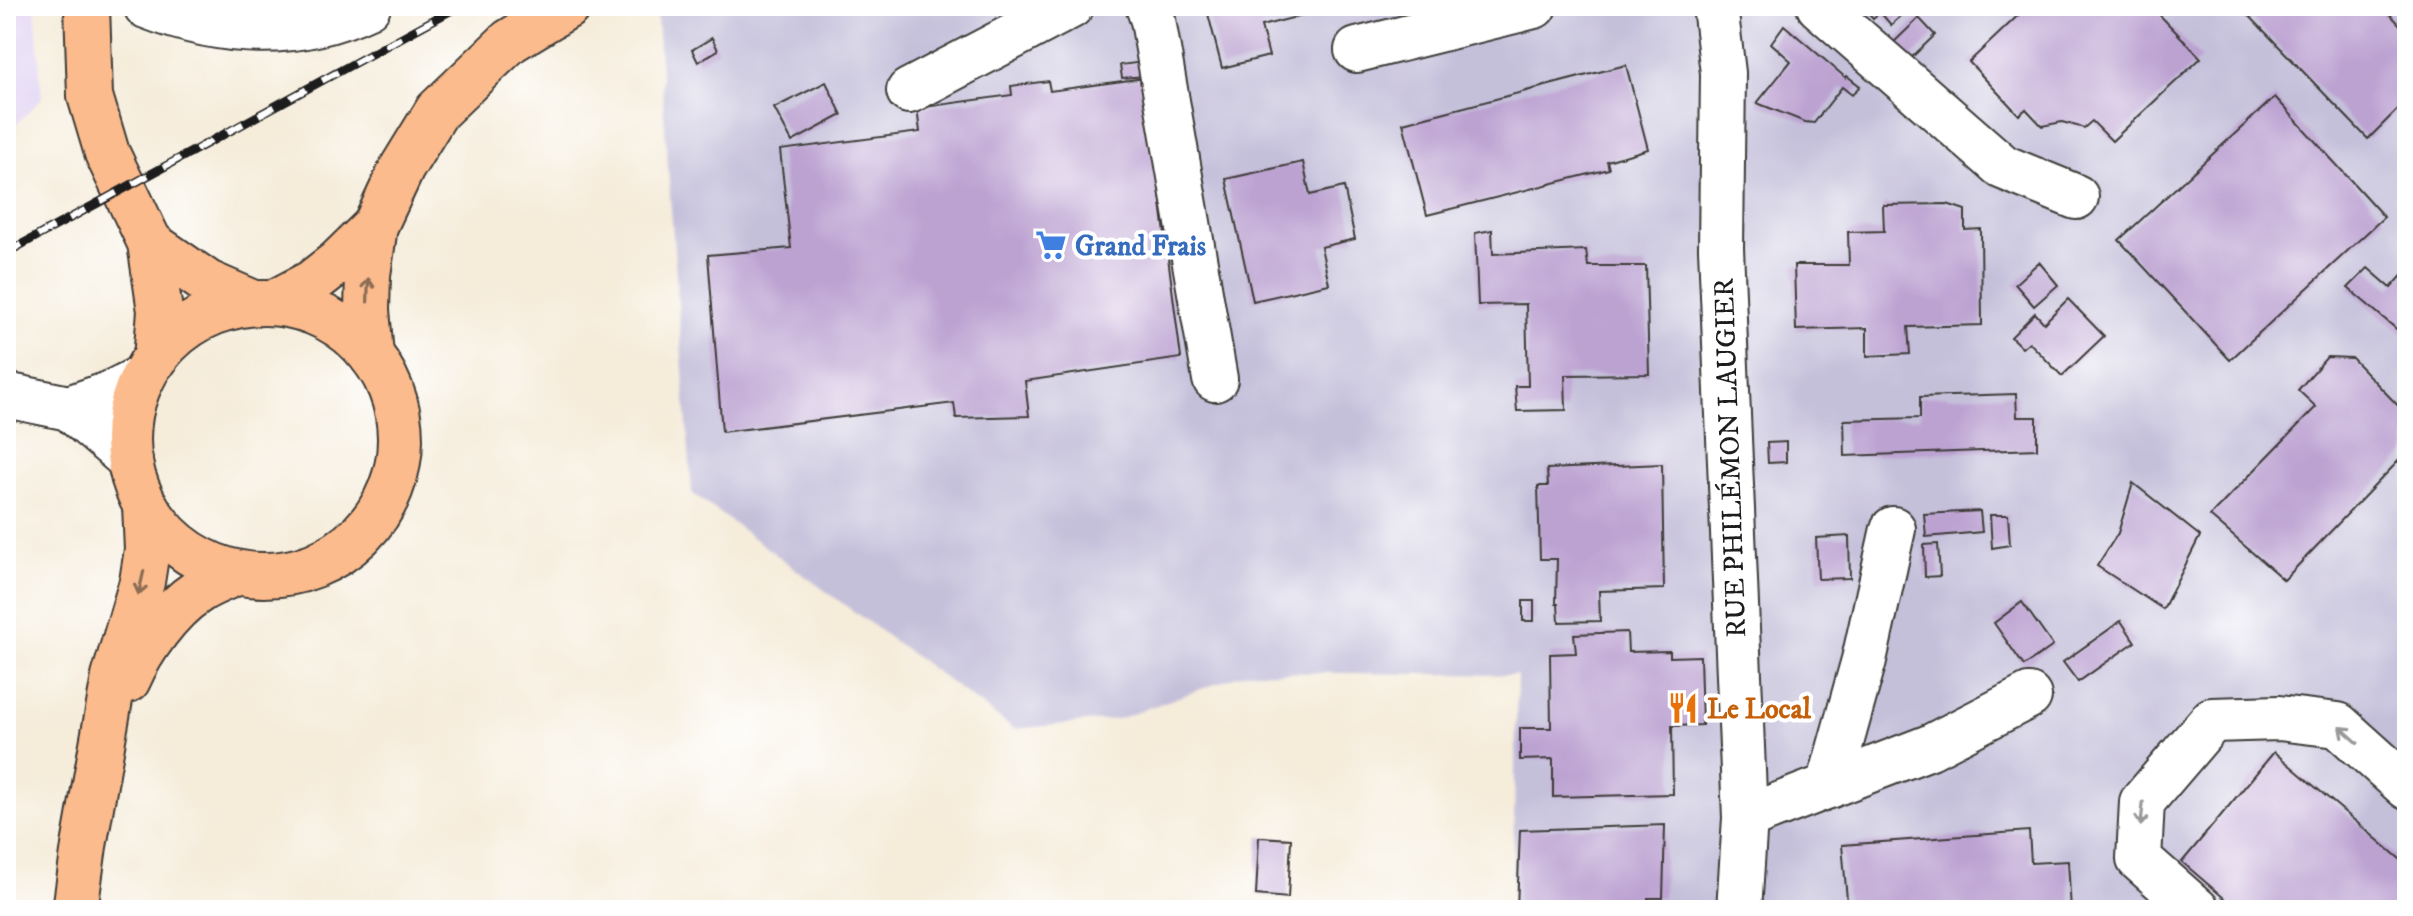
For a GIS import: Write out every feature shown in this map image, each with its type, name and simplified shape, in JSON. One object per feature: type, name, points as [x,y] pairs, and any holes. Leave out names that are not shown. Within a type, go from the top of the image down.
[{"type":"main road","points":[[87,6],[90,96],[107,153],[150,243],[160,311],[150,367]]},
{"type":"main road","points":[[371,355],[368,275],[375,226],[402,168],[437,111],[510,41],[568,6]]},
{"type":"main road","points":[[150,243],[208,283],[263,303],[301,308],[328,319],[352,335],[371,355],[390,387],[399,423],[399,460],[388,495],[369,526],[342,551],[309,568],[273,575],[236,573],[205,562],[177,544],[159,526],[135,483],[130,460],[128,431],[133,403],[150,367],[175,337],[199,320],[226,309],[263,303],[311,283],[375,226]]},
{"type":"main road","points":[[75,910],[114,677],[142,582],[147,550],[145,505]]},
{"type":"main road","points":[[103,741],[130,675],[152,638],[197,592],[236,573]]},
{"type":"street","points":[[146,6],[210,27],[266,31],[312,25],[368,6]]},
{"type":"street","points":[[909,91],[1071,6]]},
{"type":"street","points":[[1148,6],[1156,36],[1215,379]]},
{"type":"street","points":[[1357,50],[1534,6]]},
{"type":"street","name":"RUE PHILÉMON LAUGIER","points":[[1715,6],[1723,73],[1721,248],[1745,818],[1739,910]]},
{"type":"street","points":[[1819,6],[2003,167],[2076,197]]},
{"type":"street","points":[[69,408],[109,394],[150,367]]},
{"type":"street","points":[[6,395],[69,408],[130,460]]},
{"type":"street","points":[[1829,786],[1864,660],[1893,529]]},
{"type":"street","points":[[1745,818],[1930,747],[2029,696]]},
{"type":"street","points":[[2197,910],[2139,859],[2142,802],[2212,720],[2279,718],[2338,725],[2407,787]]},
{"type":"shaded area","points":[[6,6],[35,6],[42,98],[6,135]]},
{"type":"shaded area","points":[[656,6],[2407,6],[2407,910],[1512,910],[1517,675],[1248,672],[1118,719],[1014,729],[692,493]]},
{"type":"building","points":[[1206,6],[1335,7],[1261,26],[1269,56],[1222,68]]},
{"type":"building","points":[[1862,6],[1912,6],[1891,25],[1880,12],[1873,18]]},
{"type":"building","points":[[2028,6],[2151,6],[2201,58],[2112,141],[2092,121],[2084,128],[2062,122],[2042,126],[2026,109],[2019,115],[1969,62]]},
{"type":"building","points":[[2240,6],[2382,6],[2407,32],[2407,100],[2368,139]]},
{"type":"building","points":[[1919,18],[1935,35],[1907,62],[1891,45]]},
{"type":"building","points":[[1784,25],[1846,78],[1860,86],[1852,95],[1842,87],[1814,123],[1757,103],[1791,61],[1771,43]]},
{"type":"building","points":[[712,38],[718,50],[698,62],[692,50]]},
{"type":"building","points":[[1143,62],[1145,76],[1122,78],[1120,65]]},
{"type":"building","points":[[1626,65],[1648,149],[1607,161],[1609,169],[1427,215],[1403,123]]},
{"type":"building","points":[[1145,78],[1181,358],[1025,381],[1029,416],[956,418],[954,403],[722,432],[708,255],[791,248],[780,150],[920,132],[917,108],[1012,95],[1011,86],[1048,81],[1050,91]]},
{"type":"building","points":[[826,82],[842,115],[792,142],[774,108]]},
{"type":"building","points":[[2275,97],[2384,217],[2230,360],[2119,240]]},
{"type":"building","points":[[1303,162],[1310,195],[1344,187],[1355,239],[1321,247],[1329,284],[1253,301],[1226,179]]},
{"type":"building","points":[[1947,204],[1965,210],[1965,230],[1981,229],[1982,325],[1908,327],[1910,354],[1867,356],[1867,328],[1796,330],[1794,265],[1849,265],[1848,232],[1884,231],[1883,205]]},
{"type":"building","points":[[1492,230],[1493,254],[1586,250],[1588,266],[1646,266],[1649,374],[1565,375],[1566,410],[1517,411],[1515,386],[1528,386],[1526,304],[1478,305],[1475,233]]},
{"type":"building","points":[[2039,262],[2058,285],[2034,306],[2015,284]]},
{"type":"building","points":[[2368,268],[2391,288],[2407,270],[2407,338],[2348,288]]},
{"type":"building","points":[[2068,299],[2104,336],[2062,376],[2029,342],[2022,348],[2011,337],[2035,313],[2044,323]]},
{"type":"building","points":[[2327,357],[2352,358],[2407,415],[2407,452],[2284,580],[2210,516],[2316,407],[2298,390]]},
{"type":"building","points":[[2016,394],[2017,417],[2037,417],[2037,449],[1845,456],[1844,420],[1920,418],[1920,397]]},
{"type":"building","points":[[1786,442],[1786,462],[1768,463],[1767,443]]},
{"type":"building","points":[[1662,464],[1664,589],[1599,591],[1600,621],[1559,622],[1556,604],[1557,559],[1540,559],[1538,486],[1548,486],[1547,469]]},
{"type":"building","points":[[2133,483],[2200,536],[2163,609],[2097,566],[2118,533]]},
{"type":"building","points":[[1980,511],[1982,532],[1926,537],[1924,514]]},
{"type":"building","points":[[1990,515],[2008,515],[2010,545],[1992,548]]},
{"type":"building","points":[[1849,536],[1850,578],[1818,579],[1816,538]]},
{"type":"building","points":[[1938,544],[1940,576],[1925,577],[1924,545]]},
{"type":"building","points":[[1523,601],[1534,601],[1534,621],[1523,621]]},
{"type":"building","points":[[2022,602],[2053,646],[2024,666],[1994,623]]},
{"type":"building","points":[[2121,621],[2135,642],[2078,682],[2063,662]]},
{"type":"building","points":[[1627,632],[1628,652],[1670,651],[1670,657],[1700,656],[1702,725],[1672,726],[1673,794],[1553,797],[1553,759],[1520,760],[1520,728],[1551,728],[1550,654],[1576,653],[1574,634]]},
{"type":"building","points":[[2274,752],[2407,865],[2407,910],[2238,910],[2182,862]]},
{"type":"building","points":[[1665,825],[1663,898],[1648,898],[1648,910],[1517,910],[1520,830]]},
{"type":"building","points":[[2029,831],[2031,863],[2068,861],[2071,910],[1848,910],[1842,845]]},
{"type":"building","points":[[1259,837],[1291,839],[1288,898],[1256,895]]},
{"type":"railway","points":[[6,253],[459,6]]},
{"type":"place","name":"Grand Frais","points":[[1051,245]]},
{"type":"place","name":"Le Local","points":[[1683,708]]}]
